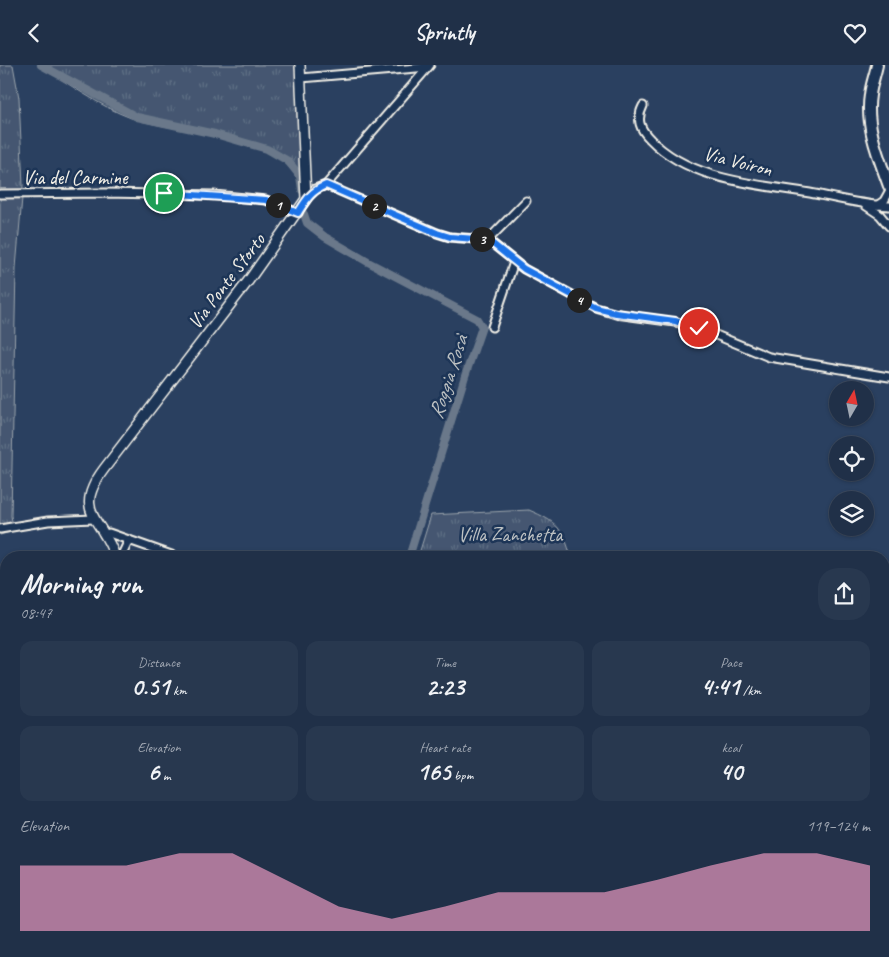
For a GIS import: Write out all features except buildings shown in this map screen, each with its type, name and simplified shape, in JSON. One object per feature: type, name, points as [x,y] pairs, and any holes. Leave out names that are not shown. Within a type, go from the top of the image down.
[{"type":"main road","points":[[877,65],[870,96],[869,117],[874,143],[889,186]]},
{"type":"main road","points":[[874,79],[884,65]]},
{"type":"main road","points":[[874,143],[889,166]]},
{"type":"street","points":[[300,65],[306,199]]},
{"type":"street","points":[[301,78],[429,66]]},
{"type":"street","name":"Via Ponte Storto","points":[[112,551],[93,519],[89,505],[90,490],[97,478],[298,213],[306,199],[315,189],[326,185],[429,66]]},
{"type":"street","name":"Via Voiron","points":[[643,106],[638,116],[642,130],[669,155],[688,165],[714,175],[745,182],[863,204],[889,206]]},
{"type":"street","points":[[326,185],[437,233],[450,237],[488,240],[514,262],[567,294],[596,308],[616,313],[675,321],[699,328],[769,357],[889,377]]},
{"type":"street","points":[[878,205],[884,201],[889,192]]},
{"type":"street","name":"Via del Carmine","points":[[0,194],[115,193],[214,195],[266,200],[298,213]]},
{"type":"street","points":[[488,240],[526,201]]},
{"type":"street","name":"Via Voiron","points":[[863,204],[880,215],[889,226]]},
{"type":"street","points":[[492,327],[514,262]]},
{"type":"street","points":[[0,529],[48,521],[93,519]]},
{"type":"street","points":[[104,535],[109,533],[160,551]]},
{"type":"street","points":[[124,551],[129,539]]},
{"type":"green space","points":[[0,65],[13,65],[19,98],[23,186],[16,268],[11,516],[14,531],[0,535]]},
{"type":"green space","points":[[38,65],[295,65],[304,172],[296,177],[285,163],[267,152],[246,144],[222,137],[131,118],[95,101]]},
{"type":"green space","name":"Villa Zanchetta","points":[[529,510],[546,518],[558,527],[569,551],[420,551],[431,515]]},
{"type":"waterway","name":"Roggia Rosà","points":[[41,65],[137,117],[215,134],[267,149],[288,161],[300,176],[302,190]]},
{"type":"waterway","name":"Roggia Rosà","points":[[304,214],[307,223],[325,237],[368,262],[477,319],[482,327],[411,551]]},
{"type":"route","points":[[164,193],[266,200],[298,213],[306,199],[315,189],[326,185],[437,233],[450,237],[488,240],[524,269],[567,294],[596,308],[616,313],[675,321],[699,328]]}]
